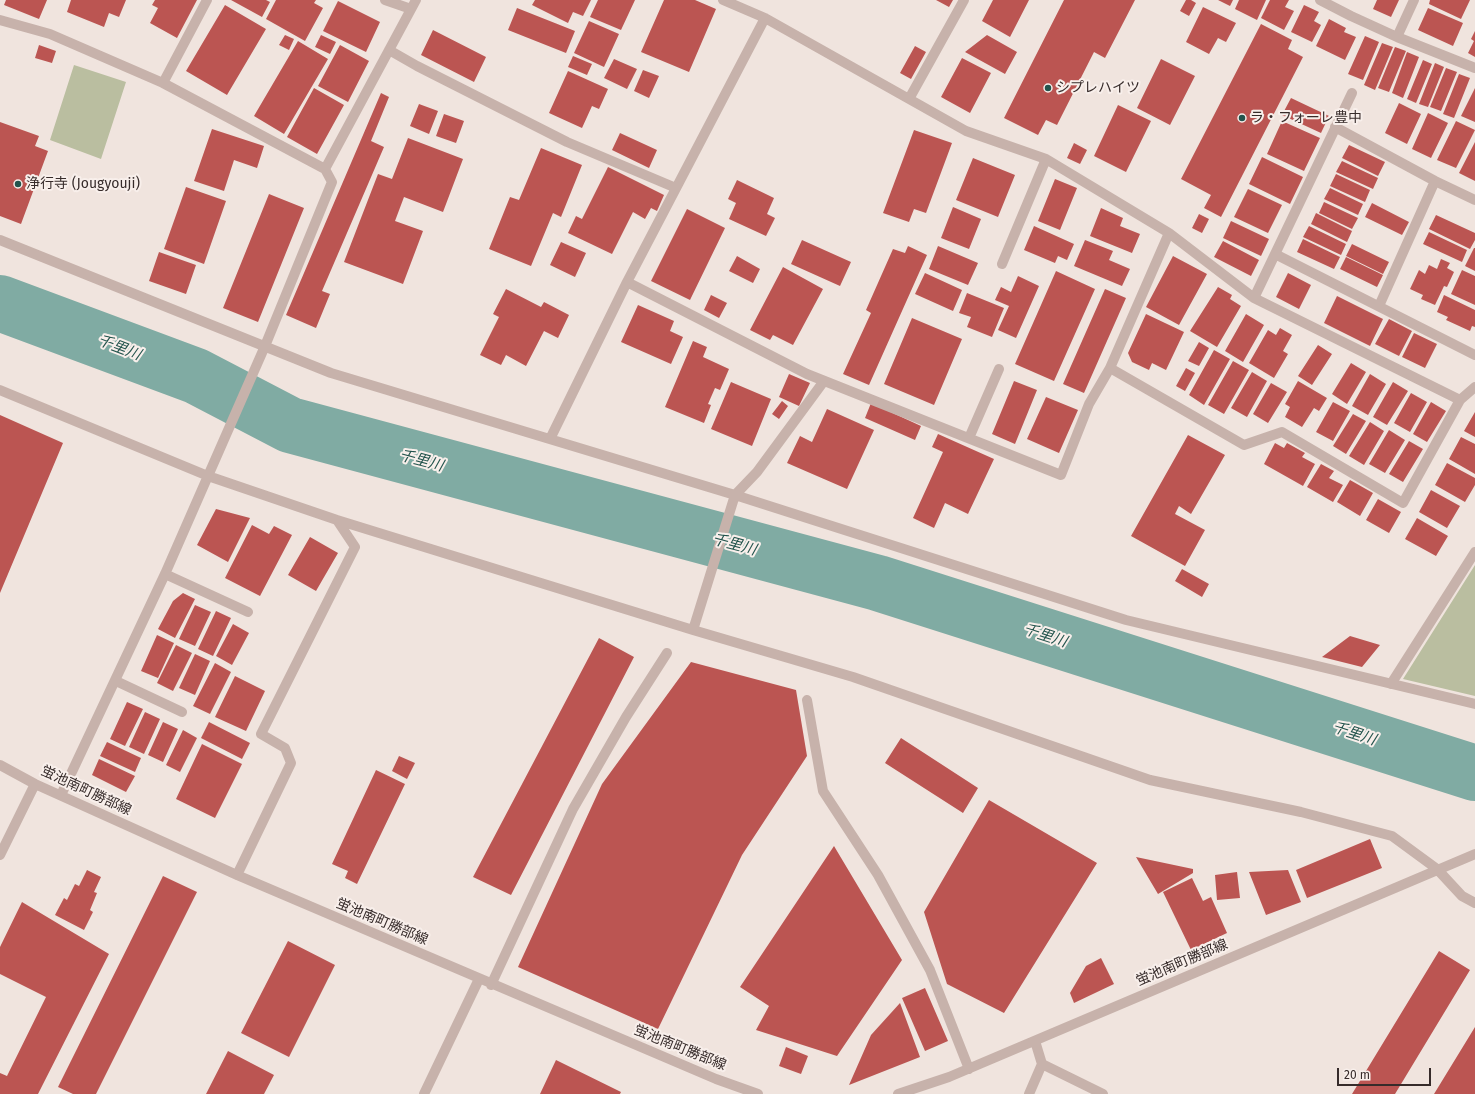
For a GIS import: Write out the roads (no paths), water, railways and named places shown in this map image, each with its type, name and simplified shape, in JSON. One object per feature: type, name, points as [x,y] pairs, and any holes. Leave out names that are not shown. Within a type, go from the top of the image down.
[{"type":"street","points":[[163,83],[207,0]]},
{"type":"street","points":[[326,169],[413,4],[385,0]]},
{"type":"street","points":[[723,0],[765,18],[966,131],[1046,158],[1169,233],[1254,298],[1460,400]]},
{"type":"street","points":[[909,100],[964,0]]},
{"type":"street","points":[[1320,0],[1397,37],[1475,68]]},
{"type":"street","points":[[1397,37],[1414,0]]},
{"type":"street","points":[[550,439],[627,282],[765,18]]},
{"type":"street","points":[[0,20],[50,34],[163,83],[326,169],[332,182],[265,346],[165,574],[116,681],[61,795]]},
{"type":"street","points":[[389,50],[417,66],[567,142],[676,188]]},
{"type":"street","points":[[1254,298],[1352,93]]},
{"type":"street","points":[[1335,128],[1435,181],[1475,200]]},
{"type":"street","points":[[1002,264],[1046,158]]},
{"type":"street","points":[[1379,306],[1435,181]]},
{"type":"street","points":[[627,282],[807,374],[1061,475],[1089,404],[1110,368],[1169,233]]},
{"type":"street","points":[[0,240],[331,373],[735,495],[1126,620],[1475,704]]},
{"type":"street","points":[[1275,254],[1475,355]]},
{"type":"street","points":[[1110,368],[1244,445],[1282,432],[1403,503],[1460,400],[1475,387]]},
{"type":"street","points":[[970,438],[999,369]]},
{"type":"street","points":[[693,630],[735,495],[757,472],[824,380]]},
{"type":"street","points":[[0,390],[208,476],[337,520],[693,630],[853,677],[1150,780],[1301,812],[1392,836],[1437,869],[1462,896],[1475,903]]},
{"type":"street","points":[[237,875],[291,763],[285,748],[261,734],[355,547],[337,520]]},
{"type":"street","points":[[1391,684],[1475,552]]},
{"type":"street","points":[[165,574],[248,612]]},
{"type":"street","points":[[491,985],[573,809],[626,716],[667,653]]},
{"type":"street","points":[[116,681],[182,712]]},
{"type":"street","points":[[807,700],[823,791],[878,875],[930,970],[969,1069]]},
{"type":"street","name":"蛍池南町勝部線","points":[[0,765],[35,784],[237,875],[491,985],[716,1079],[758,1094]]},
{"type":"street","points":[[0,855],[35,784]]},
{"type":"street","name":"蛍池南町勝部線","points":[[898,1094],[969,1069],[1475,854]]},
{"type":"street","points":[[424,1094],[479,979]]},
{"type":"street","points":[[1029,1094],[1042,1064],[1035,1040]]},
{"type":"street","points":[[1042,1064],[1103,1094]]},
{"type":"waterway","name":"千里川","points":[[0,303],[196,376],[290,425],[878,583],[1475,773]]},
{"type":"place","name":"シプレハイツ","points":[[1048,88]]},
{"type":"place","name":"ラ・フォーレ豊中","points":[[1242,118]]},
{"type":"place","name":"浄行寺 (Jougyouji)","points":[[18,184]]}]
